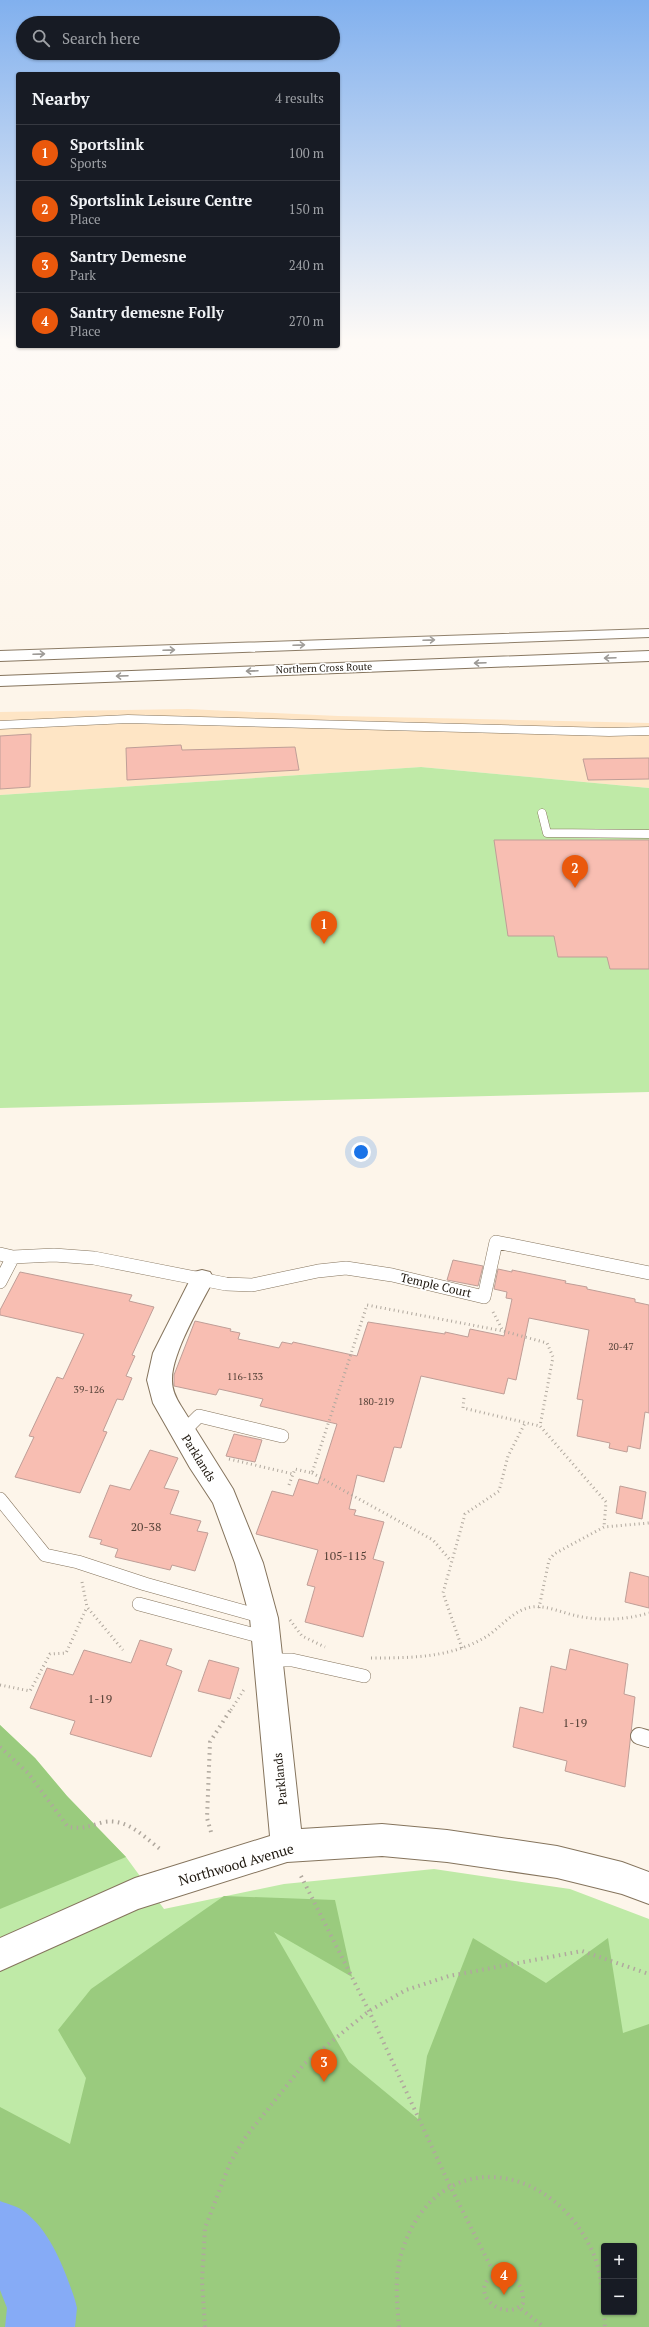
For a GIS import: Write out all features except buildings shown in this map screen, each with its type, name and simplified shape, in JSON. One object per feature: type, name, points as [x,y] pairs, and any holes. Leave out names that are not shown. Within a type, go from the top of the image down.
[{"type":"main road","name":"Northern Cross Route","points":[[0,656],[649,633]]},
{"type":"main road","name":"Northern Cross Route","points":[[0,680],[649,656]]},
{"type":"main road","name":"Parklands","points":[[202,1279],[166,1353],[159,1380],[162,1396],[188,1441],[224,1497],[249,1563],[266,1639],[286,1846]]},
{"type":"main road","name":"Northwood Avenue","points":[[0,1955],[135,1894],[286,1846],[382,1840],[447,1846],[556,1862],[622,1878],[649,1888]]},
{"type":"lane","points":[[0,725],[128,719],[609,732],[649,731]]},
{"type":"lane","points":[[542,813],[546,833],[649,834]]},
{"type":"lane","name":"Temple Court","points":[[202,1279],[226,1284],[252,1285],[318,1271],[346,1268],[392,1275],[484,1297],[496,1242],[649,1273]]},
{"type":"lane","points":[[0,1254],[13,1257],[54,1255],[94,1258],[202,1279]]},
{"type":"lane","points":[[0,1282],[13,1257]]},
{"type":"lane","points":[[188,1441],[199,1416],[282,1436]]},
{"type":"lane","points":[[0,1499],[45,1555],[78,1562],[145,1584],[266,1639],[292,1660],[364,1676]]},
{"type":"lane","points":[[139,1604],[266,1639]]},
{"type":"path","points":[[484,1297],[503,1331]]},
{"type":"path","points":[[312,1473],[367,1305],[503,1331],[547,1343],[553,1357],[540,1426]]},
{"type":"path","points":[[464,1398],[463,1408],[540,1426],[606,1502],[604,1527]]},
{"type":"path","points":[[462,1648],[443,1593],[464,1514],[499,1492],[508,1456],[524,1423]]},
{"type":"path","points":[[188,1441],[293,1474]]},
{"type":"path","points":[[289,1485],[295,1469],[312,1473],[433,1540],[451,1562]]},
{"type":"path","points":[[539,1608],[549,1560],[554,1554],[604,1527],[649,1523]]},
{"type":"path","points":[[78,1562],[87,1607],[123,1650]]},
{"type":"path","points":[[363,1657],[408,1658],[462,1648],[485,1638],[505,1621],[533,1606],[589,1618],[631,1618],[649,1613]]},
{"type":"path","points":[[0,1685],[30,1691],[50,1654],[66,1653],[87,1607]]},
{"type":"path","points":[[211,1832],[207,1818],[210,1742],[252,1677],[266,1639],[289,1618],[302,1636],[328,1649]]},
{"type":"path","points":[[0,1747],[8,1752],[40,1789],[68,1827],[84,1829],[105,1822],[127,1823],[160,1849]]},
{"type":"path","points":[[301,1876],[368,2010],[450,2186],[494,2275]]},
{"type":"path","points":[[205,2327],[202,2281],[205,2228],[230,2164],[244,2139],[304,2064],[368,2010],[406,1990],[449,1976],[582,1951],[649,1974]]},
{"type":"path","points":[[399,2327],[396,2284],[404,2244],[423,2210],[450,2186],[480,2176],[512,2177],[543,2190],[570,2214],[591,2248],[603,2287],[605,2327]]},
{"type":"path","points":[[488,2310],[484,2293],[486,2286],[494,2275],[506,2273],[518,2280],[523,2295],[521,2310],[518,2315]]},
{"type":"path","points":[[521,2310],[544,2327]]},
{"type":"shaded area","points":[[188,709],[338,716],[649,723],[649,788],[421,767],[0,795],[0,712]]},
{"type":"green space","points":[[421,767],[649,788],[649,1092],[0,1108],[0,795]]},
{"type":"green space","points":[[0,1725],[35,1758],[67,1796],[126,1857],[164,1909],[284,1884],[434,1869],[570,1889],[649,1919],[649,2327],[0,2327]]},
{"type":"green space","points":[[0,1725],[35,1758],[67,1796],[126,1857],[0,1909]]},
{"type":"green space","points":[[224,1896],[335,1900],[352,1977],[274,1932],[349,2062],[418,2119],[427,2056],[473,1938],[546,1983],[608,1938],[623,2033],[649,2024],[649,2327],[0,2327],[0,2107],[70,2144],[86,2078],[58,2030],[91,1989]]},
{"type":"waterway","points":[[0,2235],[20,2258],[37,2290],[42,2308],[40,2327]]},
{"type":"place","name":"Sportslink Leisure Centre","points":[[575,888]]},
{"type":"place","name":"Sportslink","points":[[324,944]]},
{"type":"place","name":"Santry Demesne","points":[[324,2082]]},
{"type":"place","name":"Santry demesne Folly","points":[[504,2295]]}]
